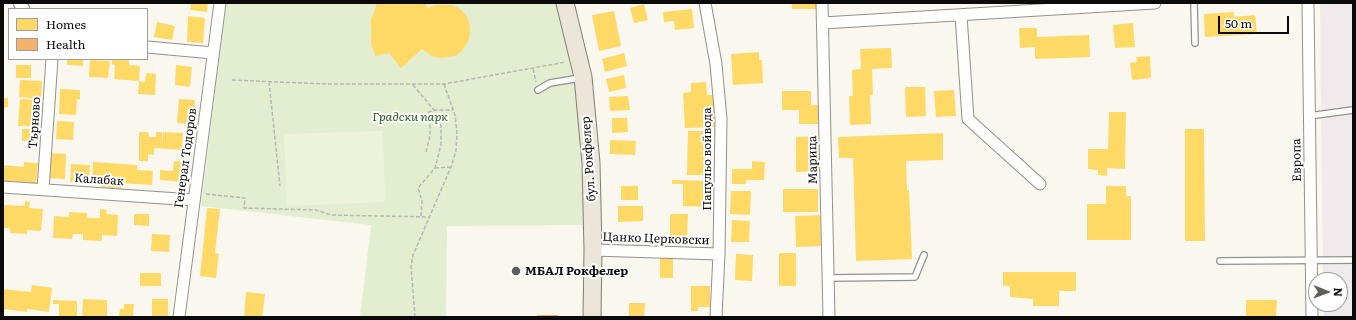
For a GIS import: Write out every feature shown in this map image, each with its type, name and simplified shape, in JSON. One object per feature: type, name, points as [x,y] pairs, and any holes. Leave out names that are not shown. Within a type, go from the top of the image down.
[{"type":"main road","name":"бул. Рокфелер","points":[[564,3],[583,77],[590,163],[593,250],[592,317]]},
{"type":"street","name":"Генерал Тодоров","points":[[179,317],[193,200],[220,3]]},
{"type":"street","name":"Папульо войвода","points":[[705,3],[716,64],[721,119],[719,254],[716,317]]},
{"type":"street","name":"Марица","points":[[822,3],[829,317]]},
{"type":"street","points":[[823,23],[1155,3]]},
{"type":"street","name":"Европа","points":[[1308,3],[1312,317]]},
{"type":"street","points":[[961,15],[968,119],[1040,184]]},
{"type":"street","points":[[148,47],[213,53]]},
{"type":"street","name":"Търново","points":[[43,189],[52,60]]},
{"type":"street","name":"Калабак","points":[[3,187],[193,200]]},
{"type":"street","name":"Цанко Церковски","points":[[593,250],[719,254]]},
{"type":"lane","points":[[1194,3],[1195,43]]},
{"type":"lane","points":[[538,90],[550,83],[583,77]]},
{"type":"lane","points":[[1309,116],[1353,110]]},
{"type":"lane","points":[[828,278],[915,277],[924,255]]},
{"type":"lane","points":[[1220,262],[1353,260]]},
{"type":"path","points":[[232,80],[327,84],[444,84],[578,60]]},
{"type":"path","points":[[533,69],[538,90]]},
{"type":"path","points":[[269,82],[280,186]]},
{"type":"path","points":[[415,317],[411,267],[413,255],[451,167],[456,151],[457,133],[453,110],[444,84]]},
{"type":"path","points":[[413,85],[434,110],[441,126],[441,145],[435,168],[418,188],[422,201],[421,217]]},
{"type":"path","points":[[426,152],[430,136],[430,126],[426,113],[434,110],[453,110]]},
{"type":"path","points":[[435,168],[451,167]]},
{"type":"path","points":[[206,189],[206,194],[245,198],[244,208],[316,210],[331,215],[429,218]]},
{"type":"shaded area","points":[[1320,3],[1353,3],[1353,317],[1324,317],[1324,312],[1348,312],[1348,272],[1323,272]]},
{"type":"green space","name":"Градски парк","points":[[226,3],[556,3],[577,92],[586,225],[447,226],[446,317],[360,317],[371,225],[201,206]]},
{"type":"green space","points":[[383,131],[385,202],[287,206],[284,134]]},
{"type":"building: Homes","points":[[191,3],[208,3],[207,12],[190,10]]},
{"type":"building: Homes","points":[[377,3],[425,3],[428,8],[435,5],[451,5],[459,8],[466,15],[469,22],[469,40],[461,52],[455,56],[439,58],[432,56],[422,49],[401,68],[389,53],[375,56],[371,43],[371,20]]},
{"type":"building: Homes","points":[[792,3],[818,3],[818,9],[792,9]]},
{"type":"building: Homes","points":[[644,4],[648,20],[634,23],[630,8]]},
{"type":"building: Homes","points":[[692,9],[694,28],[675,30],[674,21],[664,22],[663,12]]},
{"type":"building: Homes","points":[[614,11],[621,46],[599,51],[592,15]]},
{"type":"building: Homes","points":[[1234,12],[1234,17],[1255,15],[1257,34],[1205,37],[1204,14]]},
{"type":"building: Homes","points":[[188,16],[205,18],[203,43],[187,42]]},
{"type":"building: Homes","points":[[157,22],[175,26],[172,40],[154,37]]},
{"type":"building: Homes","points":[[1133,23],[1135,47],[1115,48],[1113,25]]},
{"type":"building: Homes","points":[[1019,28],[1037,28],[1037,37],[1089,35],[1090,57],[1035,59],[1035,47],[1020,48]]},
{"type":"building: Homes","points":[[891,48],[892,68],[872,69],[873,95],[870,95],[871,124],[850,125],[849,96],[853,96],[852,70],[861,69],[860,49]]},
{"type":"building: Homes","points":[[759,52],[759,60],[762,60],[763,83],[733,85],[731,54]]},
{"type":"building: Homes","points":[[624,53],[627,66],[605,72],[602,59]]},
{"type":"building: Homes","points":[[1150,56],[1151,78],[1132,80],[1130,63],[1137,62],[1136,57]]},
{"type":"building: Homes","points":[[67,60],[83,60],[83,66],[67,65]]},
{"type":"building: Homes","points":[[90,60],[110,61],[108,78],[89,77]]},
{"type":"building: Homes","points":[[112,60],[129,60],[129,65],[140,66],[139,81],[114,79],[115,65],[112,64]]},
{"type":"building: Homes","points":[[16,65],[31,65],[31,78],[16,78]]},
{"type":"building: Homes","points":[[176,65],[192,67],[190,87],[175,85]]},
{"type":"building: Homes","points":[[146,73],[156,74],[155,95],[138,94],[139,81],[145,82]]},
{"type":"building: Homes","points":[[624,75],[626,88],[609,92],[606,79]]},
{"type":"building: Homes","points":[[20,80],[42,81],[41,99],[19,97]]},
{"type":"building: Homes","points":[[706,82],[707,95],[714,95],[716,127],[685,128],[683,93],[691,92],[691,83]]},
{"type":"building: Homes","points":[[905,87],[925,87],[926,116],[906,117]]},
{"type":"building: Homes","points":[[60,89],[80,90],[80,100],[77,99],[76,115],[59,114]]},
{"type":"building: Homes","points":[[954,90],[956,116],[936,117],[934,91]]},
{"type":"building: Homes","points":[[782,91],[811,91],[811,105],[820,105],[821,124],[799,124],[799,110],[782,110]]},
{"type":"building: Homes","points":[[628,96],[630,110],[610,111],[609,97]]},
{"type":"building: Homes","points":[[3,98],[8,98],[8,107],[3,108]]},
{"type":"building: Homes","points":[[20,99],[41,100],[41,113],[37,113],[37,126],[18,126]]},
{"type":"building: Homes","points":[[179,99],[195,100],[193,124],[177,123]]},
{"type":"building: Homes","points":[[1109,112],[1126,112],[1125,169],[1107,168],[1107,176],[1098,175],[1098,170],[1088,169],[1088,149],[1108,149]]},
{"type":"building: Homes","points":[[612,118],[627,118],[628,132],[612,133]]},
{"type":"building: Homes","points":[[57,121],[74,122],[73,140],[56,139]]},
{"type":"building: Homes","points":[[22,129],[37,129],[37,141],[22,141]]},
{"type":"building: Homes","points":[[1185,129],[1204,129],[1205,241],[1185,241]]},
{"type":"building: Homes","points":[[688,131],[708,131],[708,136],[711,136],[711,147],[707,147],[707,175],[687,175]]},
{"type":"building: Homes","points":[[139,132],[148,132],[149,137],[156,137],[156,132],[162,132],[162,146],[163,132],[183,133],[182,150],[154,148],[154,155],[148,154],[148,161],[139,161]]},
{"type":"building: Homes","points":[[943,133],[943,160],[906,161],[907,190],[909,190],[912,259],[856,261],[853,158],[839,158],[838,137]]},
{"type":"building: Homes","points":[[822,136],[823,171],[796,172],[796,137]]},
{"type":"building: Homes","points":[[610,140],[636,141],[635,155],[610,154]]},
{"type":"building: Homes","points":[[49,153],[66,154],[65,179],[47,178]]},
{"type":"building: Homes","points":[[174,161],[187,162],[186,182],[160,180],[160,170],[173,171]]},
{"type":"building: Homes","points":[[752,161],[765,162],[764,180],[746,180],[746,184],[732,184],[732,169],[752,169]]},
{"type":"building: Homes","points":[[24,162],[38,163],[36,184],[10,181],[10,186],[3,186],[3,165],[24,167]]},
{"type":"building: Homes","points":[[93,162],[137,165],[137,170],[153,171],[152,185],[121,183],[121,189],[101,187],[102,183],[92,182]]},
{"type":"building: Homes","points":[[71,164],[90,165],[89,183],[70,182]]},
{"type":"building: Homes","points":[[672,180],[712,181],[711,207],[683,206],[683,184],[672,184]]},
{"type":"building: Homes","points":[[621,186],[638,186],[638,200],[621,200]]},
{"type":"building: Homes","points":[[1106,186],[1126,186],[1126,196],[1131,196],[1131,240],[1087,240],[1087,204],[1106,204]]},
{"type":"building: Homes","points":[[783,189],[818,189],[818,212],[783,212]]},
{"type":"building: Homes","points":[[731,191],[751,191],[750,215],[730,214]]},
{"type":"building: Homes","points":[[25,201],[30,202],[29,208],[43,209],[41,231],[27,230],[27,234],[10,233],[10,228],[3,228],[3,205],[25,206]]},
{"type":"building: Homes","points":[[618,206],[643,206],[643,221],[618,222]]},
{"type":"building: Homes","points":[[207,208],[220,209],[215,253],[219,254],[216,278],[200,276]]},
{"type":"building: Homes","points":[[100,209],[107,210],[106,214],[118,215],[117,236],[102,235],[102,241],[83,240],[83,234],[73,234],[72,239],[53,238],[54,216],[69,217],[69,212],[87,213],[87,218],[100,218]]},
{"type":"building: Homes","points":[[134,214],[149,214],[149,226],[134,225]]},
{"type":"building: Homes","points":[[670,214],[688,214],[687,238],[670,238]]},
{"type":"building: Homes","points":[[820,215],[821,246],[796,247],[795,216]]},
{"type":"building: Homes","points":[[732,220],[750,221],[749,242],[731,242]]},
{"type":"building: Homes","points":[[152,234],[170,235],[169,252],[151,251]]},
{"type":"building: Homes","points":[[660,253],[673,253],[673,278],[660,278]]},
{"type":"building: Homes","points":[[779,253],[796,253],[796,286],[779,286]]},
{"type":"building: Homes","points":[[736,254],[753,255],[752,281],[735,280]]},
{"type":"building: Homes","points":[[1003,272],[1076,272],[1076,291],[1059,291],[1059,306],[1033,306],[1033,299],[1010,297],[1010,286],[1003,286]]},
{"type":"building: Homes","points":[[140,273],[161,273],[161,286],[140,286]]},
{"type":"building: Homes","points":[[32,285],[52,288],[49,312],[27,309],[27,312],[3,309],[3,289],[31,292]]},
{"type":"building: Homes","points":[[691,286],[710,286],[710,307],[698,307],[698,311],[691,311]]},
{"type":"building: Homes","points":[[246,292],[265,294],[262,317],[244,317]]},
{"type":"building: Homes","points":[[83,299],[107,300],[107,317],[82,317]]},
{"type":"building: Homes","points":[[152,299],[168,299],[168,317],[152,317]]},
{"type":"building: Homes","points":[[53,300],[77,301],[77,317],[59,317],[59,304],[53,304]]},
{"type":"building: Homes","points":[[1246,300],[1277,300],[1276,317],[1246,317]]},
{"type":"building: Homes","points":[[629,303],[645,303],[644,317],[629,317]]},
{"type":"building: Homes","points":[[124,304],[134,304],[133,317],[119,317],[120,309],[124,309]]},
{"type":"building: Health","points":[[537,315],[558,315],[558,317],[537,317]]},
{"type":"place","name":"МБАЛ Рокфелер","points":[[516,271]]}]
